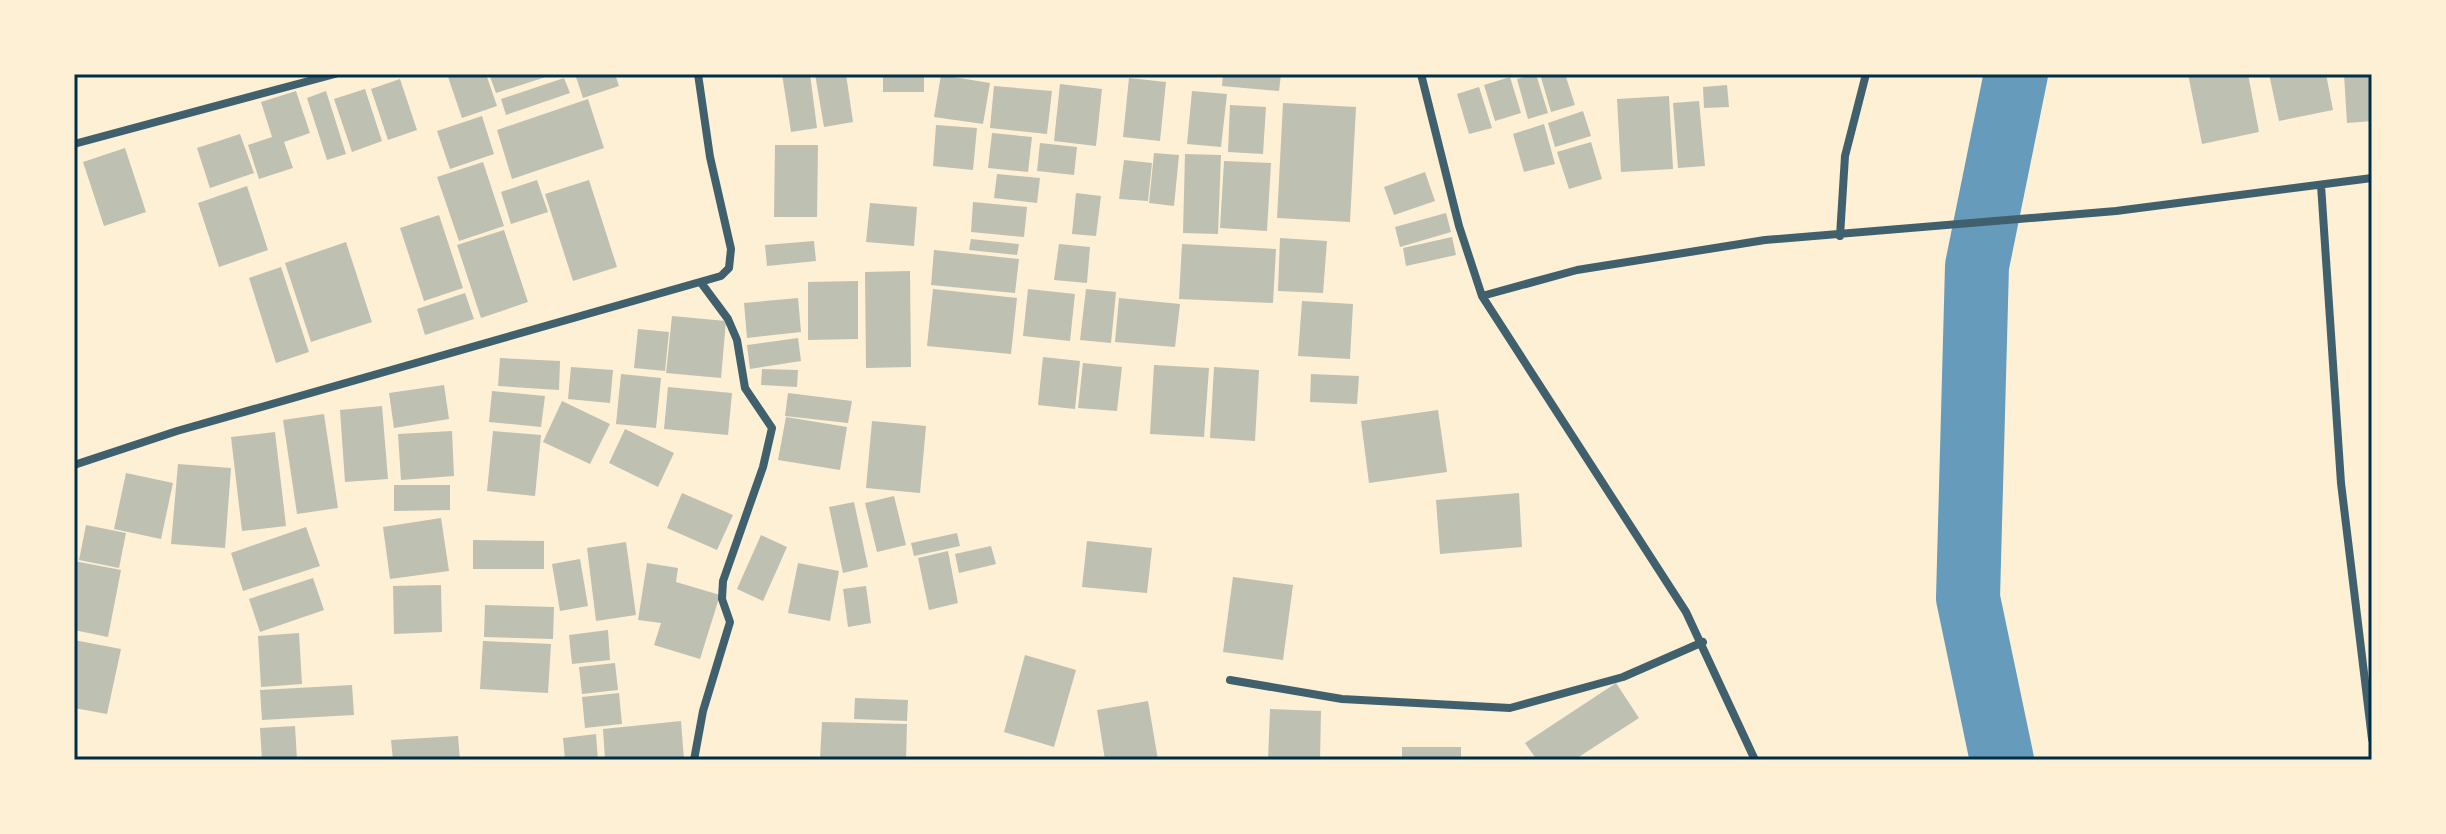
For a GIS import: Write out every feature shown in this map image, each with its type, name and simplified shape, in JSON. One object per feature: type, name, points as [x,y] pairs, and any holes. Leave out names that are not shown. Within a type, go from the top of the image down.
[{"type":"street","points":[[74,144],[335,74]]},
{"type":"street","points":[[74,465],[177,431],[702,284],[729,268],[731,249],[710,157],[698,74]]},
{"type":"street","points":[[1421,74],[1459,226],[1482,296],[1640,538],[1703,642],[1755,760]]},
{"type":"street","points":[[1840,236],[1845,156],[1866,74]]},
{"type":"street","points":[[1482,296],[1577,270],[1765,240],[2116,211],[2372,178]]},
{"type":"street","points":[[2321,185],[2341,483],[2372,739]]},
{"type":"street","points":[[694,760],[703,711],[730,622],[722,599],[723,581],[763,467],[772,428],[745,388],[737,340],[728,319],[702,284]]},
{"type":"street","points":[[1230,680],[1342,699],[1510,708],[1623,677],[1703,642]]},
{"type":"building","points":[[447,74],[486,74],[497,106],[462,118]]},
{"type":"building","points":[[489,74],[552,74],[552,75],[496,93]]},
{"type":"building","points":[[575,74],[615,74],[619,86],[583,98]]},
{"type":"building","points":[[782,74],[810,74],[817,128],[791,132]]},
{"type":"building","points":[[815,74],[846,74],[853,122],[824,127]]},
{"type":"building","points":[[883,74],[924,74],[924,92],[883,92]]},
{"type":"building","points":[[1223,74],[1281,74],[1279,91],[1222,86]]},
{"type":"building","points":[[1536,74],[1548,113],[1528,119],[1517,79]]},
{"type":"building","points":[[1540,74],[1565,74],[1575,105],[1551,112]]},
{"type":"building","points":[[2188,74],[2248,74],[2259,132],[2202,144]]},
{"type":"building","points":[[2269,74],[2326,74],[2333,110],[2279,121]]},
{"type":"building","points":[[2344,74],[2372,74],[2372,121],[2347,123]]},
{"type":"building","points":[[941,75],[990,83],[983,124],[934,117]]},
{"type":"building","points":[[1510,77],[1521,113],[1495,121],[1484,85]]},
{"type":"building","points":[[564,78],[570,93],[506,115],[501,99]]},
{"type":"building","points":[[1129,78],[1166,82],[1160,141],[1123,137]]},
{"type":"building","points":[[400,79],[417,130],[388,140],[371,89]]},
{"type":"building","points":[[1060,84],[1102,89],[1096,146],[1054,141]]},
{"type":"building","points":[[1727,85],[1729,107],[1704,108],[1703,87]]},
{"type":"building","points":[[994,86],[1052,91],[1047,134],[990,128]]},
{"type":"building","points":[[1479,87],[1492,128],[1469,134],[1457,94]]},
{"type":"building","points":[[365,89],[382,141],[352,152],[334,99]]},
{"type":"building","points":[[296,91],[310,133],[284,142],[293,168],[259,179],[248,145],[272,137],[261,102]]},
{"type":"building","points":[[326,91],[346,154],[327,160],[307,98]]},
{"type":"building","points":[[1192,91],[1227,94],[1221,147],[1187,144]]},
{"type":"building","points":[[1669,96],[1673,169],[1621,172],[1617,99]]},
{"type":"building","points":[[588,99],[604,148],[512,179],[497,130]]},
{"type":"building","points":[[1699,101],[1705,166],[1678,168],[1673,103]]},
{"type":"building","points":[[1283,103],[1356,107],[1350,222],[1277,218]]},
{"type":"building","points":[[1230,105],[1266,107],[1263,154],[1228,152]]},
{"type":"building","points":[[1583,111],[1591,136],[1555,147],[1548,123]]},
{"type":"building","points":[[482,116],[494,154],[450,169],[437,131]]},
{"type":"building","points":[[1544,124],[1555,164],[1524,172],[1513,134]]},
{"type":"building","points":[[936,125],[977,128],[973,170],[933,166]]},
{"type":"building","points":[[992,133],[1032,137],[1028,172],[988,168]]},
{"type":"building","points":[[240,134],[254,173],[210,188],[197,148]]},
{"type":"building","points":[[1591,142],[1602,179],[1569,189],[1557,152]]},
{"type":"building","points":[[1040,143],[1077,147],[1074,175],[1037,171]]},
{"type":"building","points":[[775,145],[818,145],[817,217],[774,217]]},
{"type":"building","points":[[125,148],[146,212],[104,226],[83,162]]},
{"type":"building","points":[[1154,153],[1179,155],[1174,206],[1149,203]]},
{"type":"building","points":[[1185,154],[1221,155],[1218,234],[1183,233]]},
{"type":"building","points":[[1124,160],[1152,163],[1148,201],[1119,199]]},
{"type":"building","points":[[1224,161],[1271,163],[1267,231],[1220,228]]},
{"type":"building","points":[[483,162],[504,226],[459,241],[437,177]]},
{"type":"building","points":[[1425,172],[1435,201],[1394,215],[1384,187]]},
{"type":"building","points":[[997,174],[1040,178],[1037,203],[994,198]]},
{"type":"building","points":[[537,180],[548,212],[511,224],[501,192]]},
{"type":"building","points":[[589,180],[617,267],[573,281],[545,194]]},
{"type":"building","points":[[247,186],[268,250],[219,267],[198,203]]},
{"type":"building","points":[[1076,193],[1101,196],[1096,236],[1072,234]]},
{"type":"building","points":[[973,202],[1027,207],[1024,237],[971,232]]},
{"type":"building","points":[[870,203],[917,207],[914,246],[866,242]]},
{"type":"building","points":[[1446,213],[1451,232],[1400,247],[1395,227]]},
{"type":"building","points":[[439,215],[463,288],[424,301],[400,228]]},
{"type":"building","points":[[504,230],[528,302],[481,318],[457,245]]},
{"type":"building","points":[[1452,237],[1456,255],[1406,266],[1403,248]]},
{"type":"building","points":[[1280,238],[1327,241],[1323,293],[1278,291]]},
{"type":"building","points":[[971,239],[1019,244],[1017,255],[969,250]]},
{"type":"building","points":[[814,241],[816,261],[767,266],[765,245]]},
{"type":"building","points":[[346,242],[372,322],[311,342],[285,263]]},
{"type":"building","points":[[1059,244],[1090,247],[1087,283],[1054,280]]},
{"type":"building","points":[[1182,244],[1276,249],[1273,303],[1179,299]]},
{"type":"building","points":[[934,250],[1019,259],[1015,293],[931,285]]},
{"type":"building","points":[[281,267],[309,352],[276,363],[249,278]]},
{"type":"building","points":[[910,271],[911,367],[866,368],[865,272]]},
{"type":"building","points":[[858,281],[858,339],[808,340],[808,282]]},
{"type":"building","points":[[933,289],[1017,298],[1011,354],[927,346]]},
{"type":"building","points":[[1028,289],[1075,294],[1070,341],[1023,336]]},
{"type":"building","points":[[1086,289],[1116,292],[1111,343],[1080,340]]},
{"type":"building","points":[[465,293],[474,319],[425,335],[417,309]]},
{"type":"building","points":[[798,298],[801,332],[747,338],[744,303]]},
{"type":"building","points":[[1119,298],[1180,304],[1175,347],[1115,342]]},
{"type":"building","points":[[1302,301],[1353,304],[1350,359],[1298,356]]},
{"type":"building","points":[[672,316],[726,321],[721,378],[666,373]]},
{"type":"building","points":[[638,329],[669,332],[665,371],[634,368]]},
{"type":"building","points":[[798,338],[801,361],[750,369],[747,345]]},
{"type":"building","points":[[1043,357],[1080,361],[1075,409],[1038,405]]},
{"type":"building","points":[[500,358],[560,361],[559,390],[498,386]]},
{"type":"building","points":[[1083,363],[1122,367],[1117,411],[1078,408]]},
{"type":"building","points":[[1154,365],[1209,368],[1204,437],[1150,434]]},
{"type":"building","points":[[571,367],[613,370],[610,403],[568,399]]},
{"type":"building","points":[[1214,367],[1259,370],[1255,441],[1210,438]]},
{"type":"building","points":[[762,369],[798,370],[797,387],[761,385]]},
{"type":"building","points":[[621,374],[661,378],[656,428],[616,424]]},
{"type":"building","points":[[1311,374],[1359,376],[1357,404],[1310,402]]},
{"type":"building","points":[[444,385],[449,419],[394,428],[389,393]]},
{"type":"building","points":[[668,387],[732,393],[728,435],[664,429]]},
{"type":"building","points":[[492,391],[545,396],[541,427],[489,422]]},
{"type":"building","points":[[788,393],[852,401],[848,423],[785,416]]},
{"type":"building","points":[[562,401],[610,424],[590,464],[543,442]]},
{"type":"building","points":[[382,406],[388,479],[345,482],[340,410]]},
{"type":"building","points":[[1438,410],[1447,472],[1369,483],[1361,421]]},
{"type":"building","points":[[324,414],[338,508],[297,514],[283,420]]},
{"type":"building","points":[[786,417],[847,427],[840,470],[778,460]]},
{"type":"building","points":[[872,421],[926,426],[920,493],[866,488]]},
{"type":"building","points":[[625,429],[674,453],[658,487],[609,463]]},
{"type":"building","points":[[452,431],[454,476],[401,480],[398,434]]},
{"type":"building","points":[[493,431],[541,435],[535,496],[487,491]]},
{"type":"building","points":[[275,432],[286,526],[242,531],[231,437]]},
{"type":"building","points":[[178,464],[231,468],[225,548],[171,544]]},
{"type":"building","points":[[126,473],[173,483],[161,539],[114,529]]},
{"type":"building","points":[[394,485],[450,485],[450,510],[394,511]]},
{"type":"building","points":[[682,493],[733,515],[717,550],[667,528]]},
{"type":"building","points":[[1519,493],[1522,547],[1440,554],[1436,500]]},
{"type":"building","points":[[894,496],[906,545],[877,552],[865,503]]},
{"type":"building","points":[[854,502],[868,567],[843,573],[829,507]]},
{"type":"building","points":[[441,518],[449,571],[390,579],[383,527]]},
{"type":"building","points":[[86,525],[126,533],[119,568],[79,560]]},
{"type":"building","points":[[306,527],[320,566],[243,591],[231,553]]},
{"type":"building","points":[[957,533],[960,546],[914,556],[911,543]]},
{"type":"building","points":[[761,535],[787,547],[763,601],[737,589]]},
{"type":"building","points":[[473,540],[544,541],[544,569],[473,569]]},
{"type":"building","points":[[1087,541],[1152,548],[1147,593],[1082,587]]},
{"type":"building","points":[[626,542],[636,615],[596,621],[587,548]]},
{"type":"building","points":[[991,546],[996,564],[959,573],[955,554]]},
{"type":"building","points":[[948,551],[958,603],[929,610],[918,558]]},
{"type":"building","points":[[580,559],[588,606],[560,611],[552,564]]},
{"type":"building","points":[[74,561],[121,570],[108,637],[74,630]]},
{"type":"building","points":[[647,563],[678,568],[676,582],[720,595],[700,659],[654,645],[661,623],[638,620]]},
{"type":"building","points":[[798,563],[839,571],[830,621],[788,613]]},
{"type":"building","points":[[1233,577],[1293,585],[1283,660],[1223,652]]},
{"type":"building","points":[[313,578],[324,610],[260,632],[249,599]]},
{"type":"building","points":[[441,585],[442,632],[394,634],[393,586]]},
{"type":"building","points":[[866,586],[871,623],[848,627],[843,589]]},
{"type":"building","points":[[485,605],[554,607],[553,639],[484,637]]},
{"type":"building","points":[[608,630],[610,660],[572,664],[569,635]]},
{"type":"building","points":[[299,633],[302,684],[261,687],[258,636]]},
{"type":"building","points":[[74,640],[121,649],[107,714],[74,708]]},
{"type":"building","points":[[483,641],[551,644],[548,693],[480,689]]},
{"type":"building","points":[[1025,655],[1076,670],[1054,747],[1004,732]]},
{"type":"building","points":[[615,663],[618,690],[582,694],[579,667]]},
{"type":"building","points":[[1616,683],[1639,718],[1574,760],[1537,760],[1525,743]]},
{"type":"building","points":[[352,685],[354,715],[262,720],[260,690]]},
{"type":"building","points":[[619,693],[622,724],[585,728],[582,697]]},
{"type":"building","points":[[855,698],[908,700],[907,721],[854,719]]},
{"type":"building","points":[[1148,701],[1158,760],[1105,760],[1097,710]]},
{"type":"building","points":[[1270,709],[1321,711],[1320,760],[1268,760]]},
{"type":"building","points":[[681,721],[684,760],[605,760],[603,729]]},
{"type":"building","points":[[822,722],[907,724],[906,760],[820,758]]},
{"type":"building","points":[[295,726],[297,760],[262,760],[260,728]]},
{"type":"building","points":[[596,734],[598,760],[565,760],[563,738]]},
{"type":"building","points":[[458,736],[460,760],[393,760],[391,740]]},
{"type":"building","points":[[1402,747],[1461,747],[1461,760],[1402,760]]},
{"type":"waterway","points":[[2002,760],[1968,598],[1977,266],[2016,74]]}]
